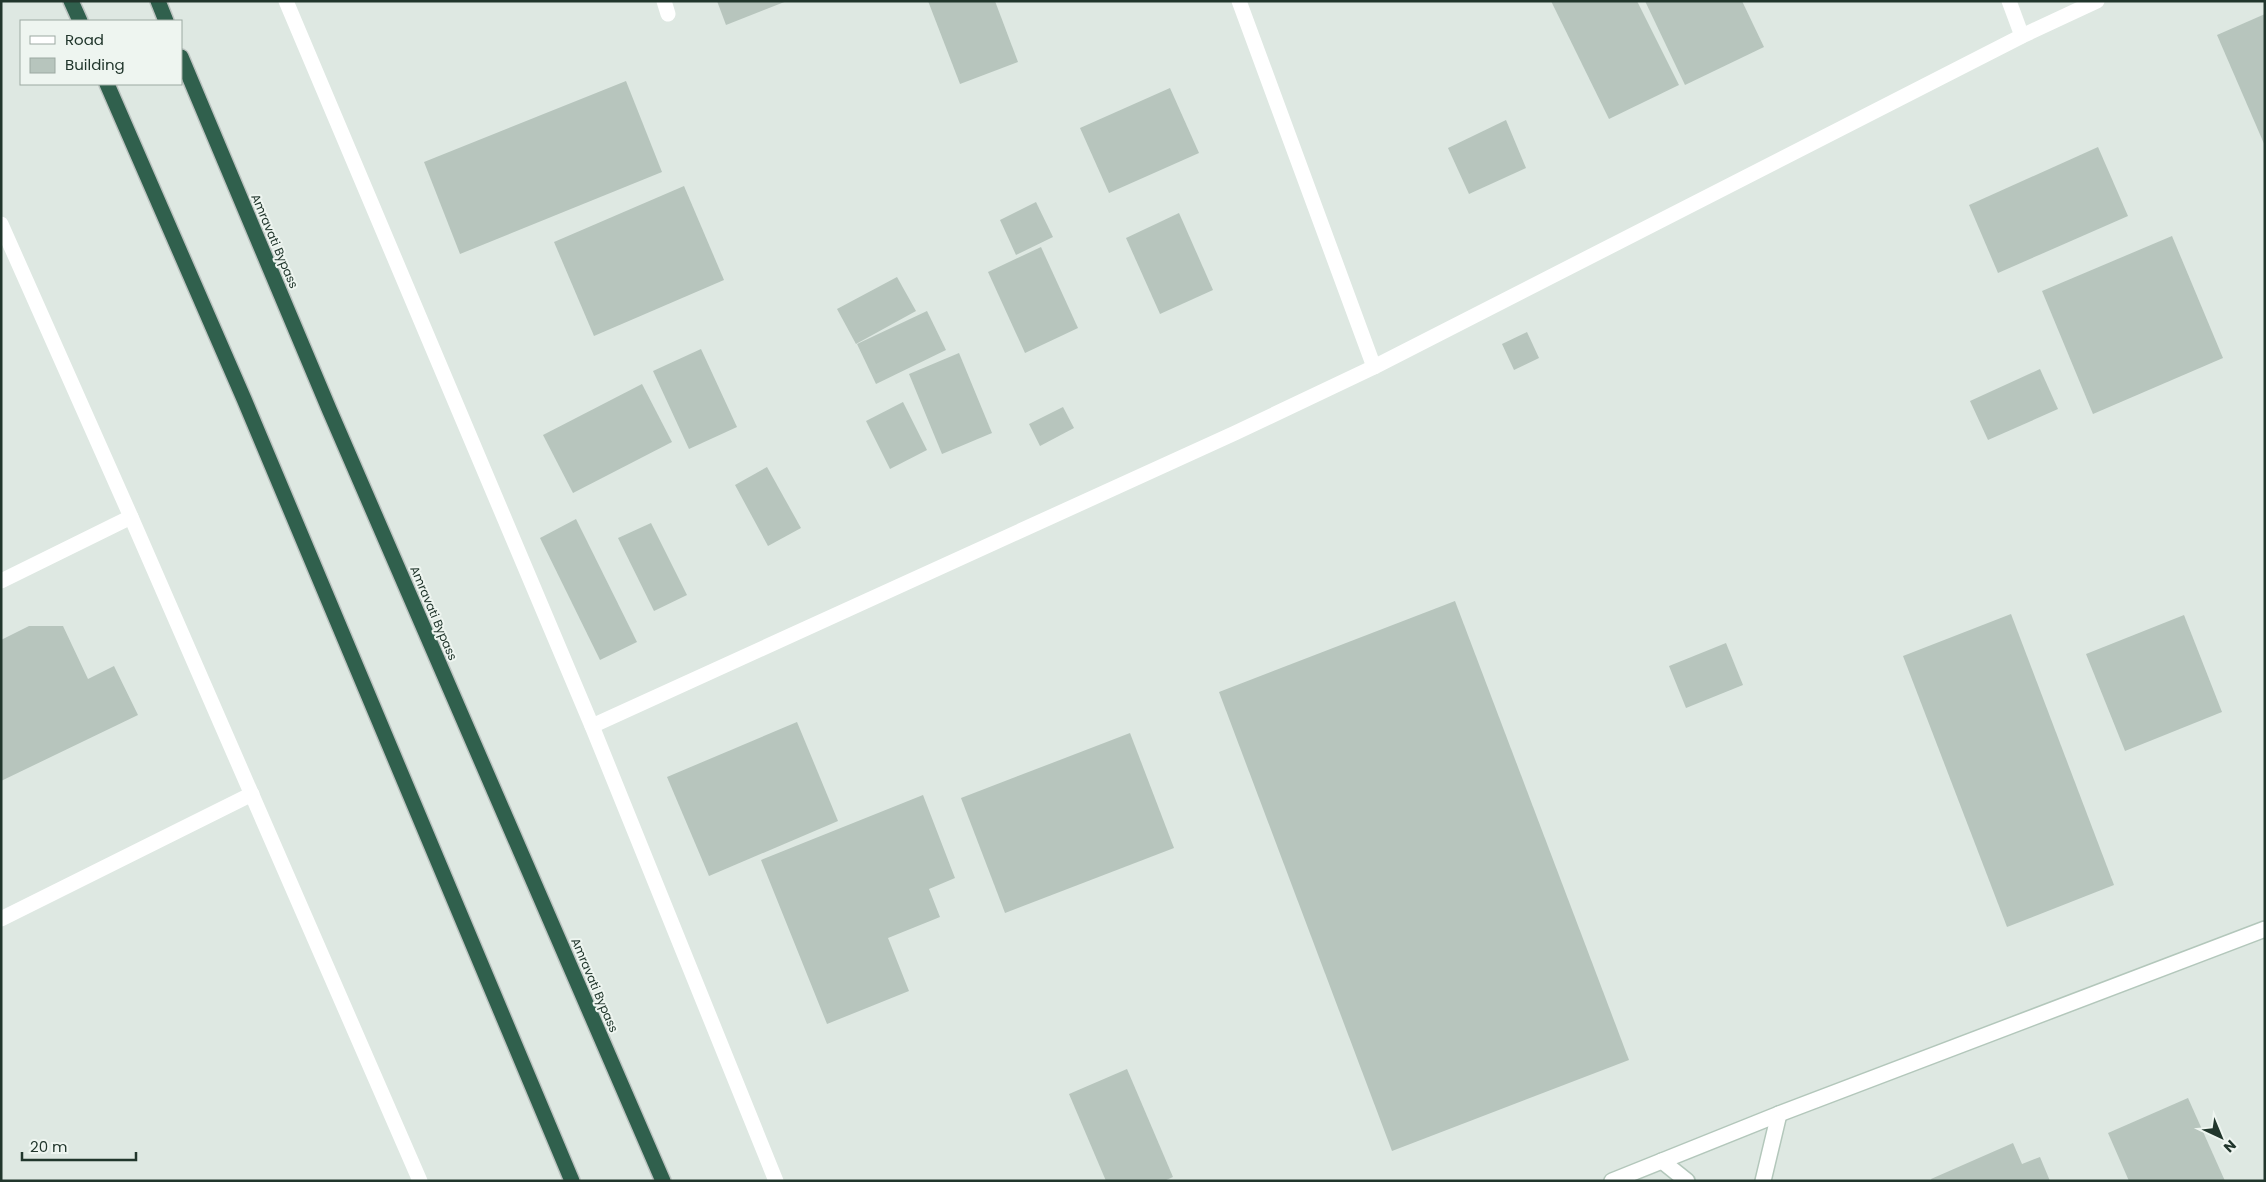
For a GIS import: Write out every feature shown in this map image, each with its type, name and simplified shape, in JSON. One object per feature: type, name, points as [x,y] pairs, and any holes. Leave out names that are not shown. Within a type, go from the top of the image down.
[{"type":"highway","points":[[71,1],[80,20]]},
{"type":"highway","points":[[158,1],[166,20]]},
{"type":"highway","name":"Amravati Bypass","points":[[182,59],[333,418],[663,1181]]},
{"type":"highway","points":[[107,85],[244,399],[572,1181]]},
{"type":"street","points":[[286,1],[592,726],[776,1181]]},
{"type":"street","points":[[1239,1],[1374,367]]},
{"type":"street","points":[[2009,1],[2022,36]]},
{"type":"street","points":[[592,726],[1235,433],[1374,367],[2022,36],[2097,1]]},
{"type":"street","points":[[1,224],[131,517],[420,1181]]},
{"type":"street","points":[[1,581],[131,517]]},
{"type":"street","points":[[1,919],[252,794]]},
{"type":"street","points":[[1612,1181],[1779,1114],[2265,929]]},
{"type":"street","points":[[1763,1181],[1779,1114]]},
{"type":"street","points":[[1662,1161],[1687,1181]]},
{"type":"building","points":[[717,1],[787,1],[726,25]]},
{"type":"building","points":[[928,1],[995,1],[1018,62],[960,84]]},
{"type":"building","points":[[1551,1],[1637,1],[1679,85],[1609,119]]},
{"type":"building","points":[[1645,1],[1742,1],[1764,47],[1685,85]]},
{"type":"building","points":[[2265,14],[2265,146],[2217,35]]},
{"type":"building","points":[[626,81],[662,172],[460,254],[424,162]]},
{"type":"building","points":[[1170,88],[1199,153],[1109,193],[1080,128]]},
{"type":"building","points":[[1506,120],[1526,168],[1469,194],[1448,148]]},
{"type":"building","points":[[2098,147],[2128,216],[1998,273],[1969,205]]},
{"type":"building","points":[[684,186],[724,280],[594,336],[554,242]]},
{"type":"building","points":[[1036,202],[1053,237],[1016,255],[1000,220]]},
{"type":"building","points":[[1179,213],[1213,290],[1160,314],[1126,238]]},
{"type":"building","points":[[2172,236],[2223,358],[2093,414],[2042,291]]},
{"type":"building","points":[[1041,247],[1078,328],[1025,353],[988,272]]},
{"type":"building","points":[[897,277],[916,311],[856,344],[837,309]]},
{"type":"building","points":[[927,311],[946,350],[876,384],[857,344]]},
{"type":"building","points":[[1527,332],[1539,358],[1514,370],[1502,344]]},
{"type":"building","points":[[701,349],[737,427],[689,449],[653,371]]},
{"type":"building","points":[[959,353],[992,433],[942,454],[909,374]]},
{"type":"building","points":[[2040,369],[2058,409],[1988,440],[1970,401]]},
{"type":"building","points":[[642,384],[672,442],[573,493],[543,435]]},
{"type":"building","points":[[903,402],[927,450],[890,469],[866,421]]},
{"type":"building","points":[[1063,407],[1074,428],[1040,446],[1029,424]]},
{"type":"building","points":[[767,467],[801,528],[768,546],[735,485]]},
{"type":"building","points":[[576,519],[637,642],[600,660],[540,538]]},
{"type":"building","points":[[651,523],[687,595],[654,611],[618,538]]},
{"type":"building","points":[[1455,601],[1629,1060],[1392,1151],[1219,692]]},
{"type":"building","points":[[2011,614],[2114,885],[2007,927],[1903,656]]},
{"type":"building","points":[[2184,615],[2222,712],[2125,751],[2086,654]]},
{"type":"building","points":[[29,626],[63,626],[88,679],[114,666],[138,715],[1,781],[1,640]]},
{"type":"building","points":[[1726,643],[1743,685],[1686,708],[1669,666]]},
{"type":"building","points":[[797,722],[838,821],[709,876],[667,777]]},
{"type":"building","points":[[1130,733],[1174,848],[1005,913],[961,798]]},
{"type":"building","points":[[923,795],[955,878],[929,889],[940,917],[888,938],[909,991],[827,1024],[761,860]]},
{"type":"building","points":[[1127,1069],[1173,1177],[1164,1181],[1106,1181],[1069,1094]]},
{"type":"building","points":[[2188,1098],[2225,1181],[2129,1181],[2108,1133]]},
{"type":"building","points":[[2013,1143],[2022,1164],[2040,1157],[2050,1181],[1932,1181],[1931,1179]]}]
